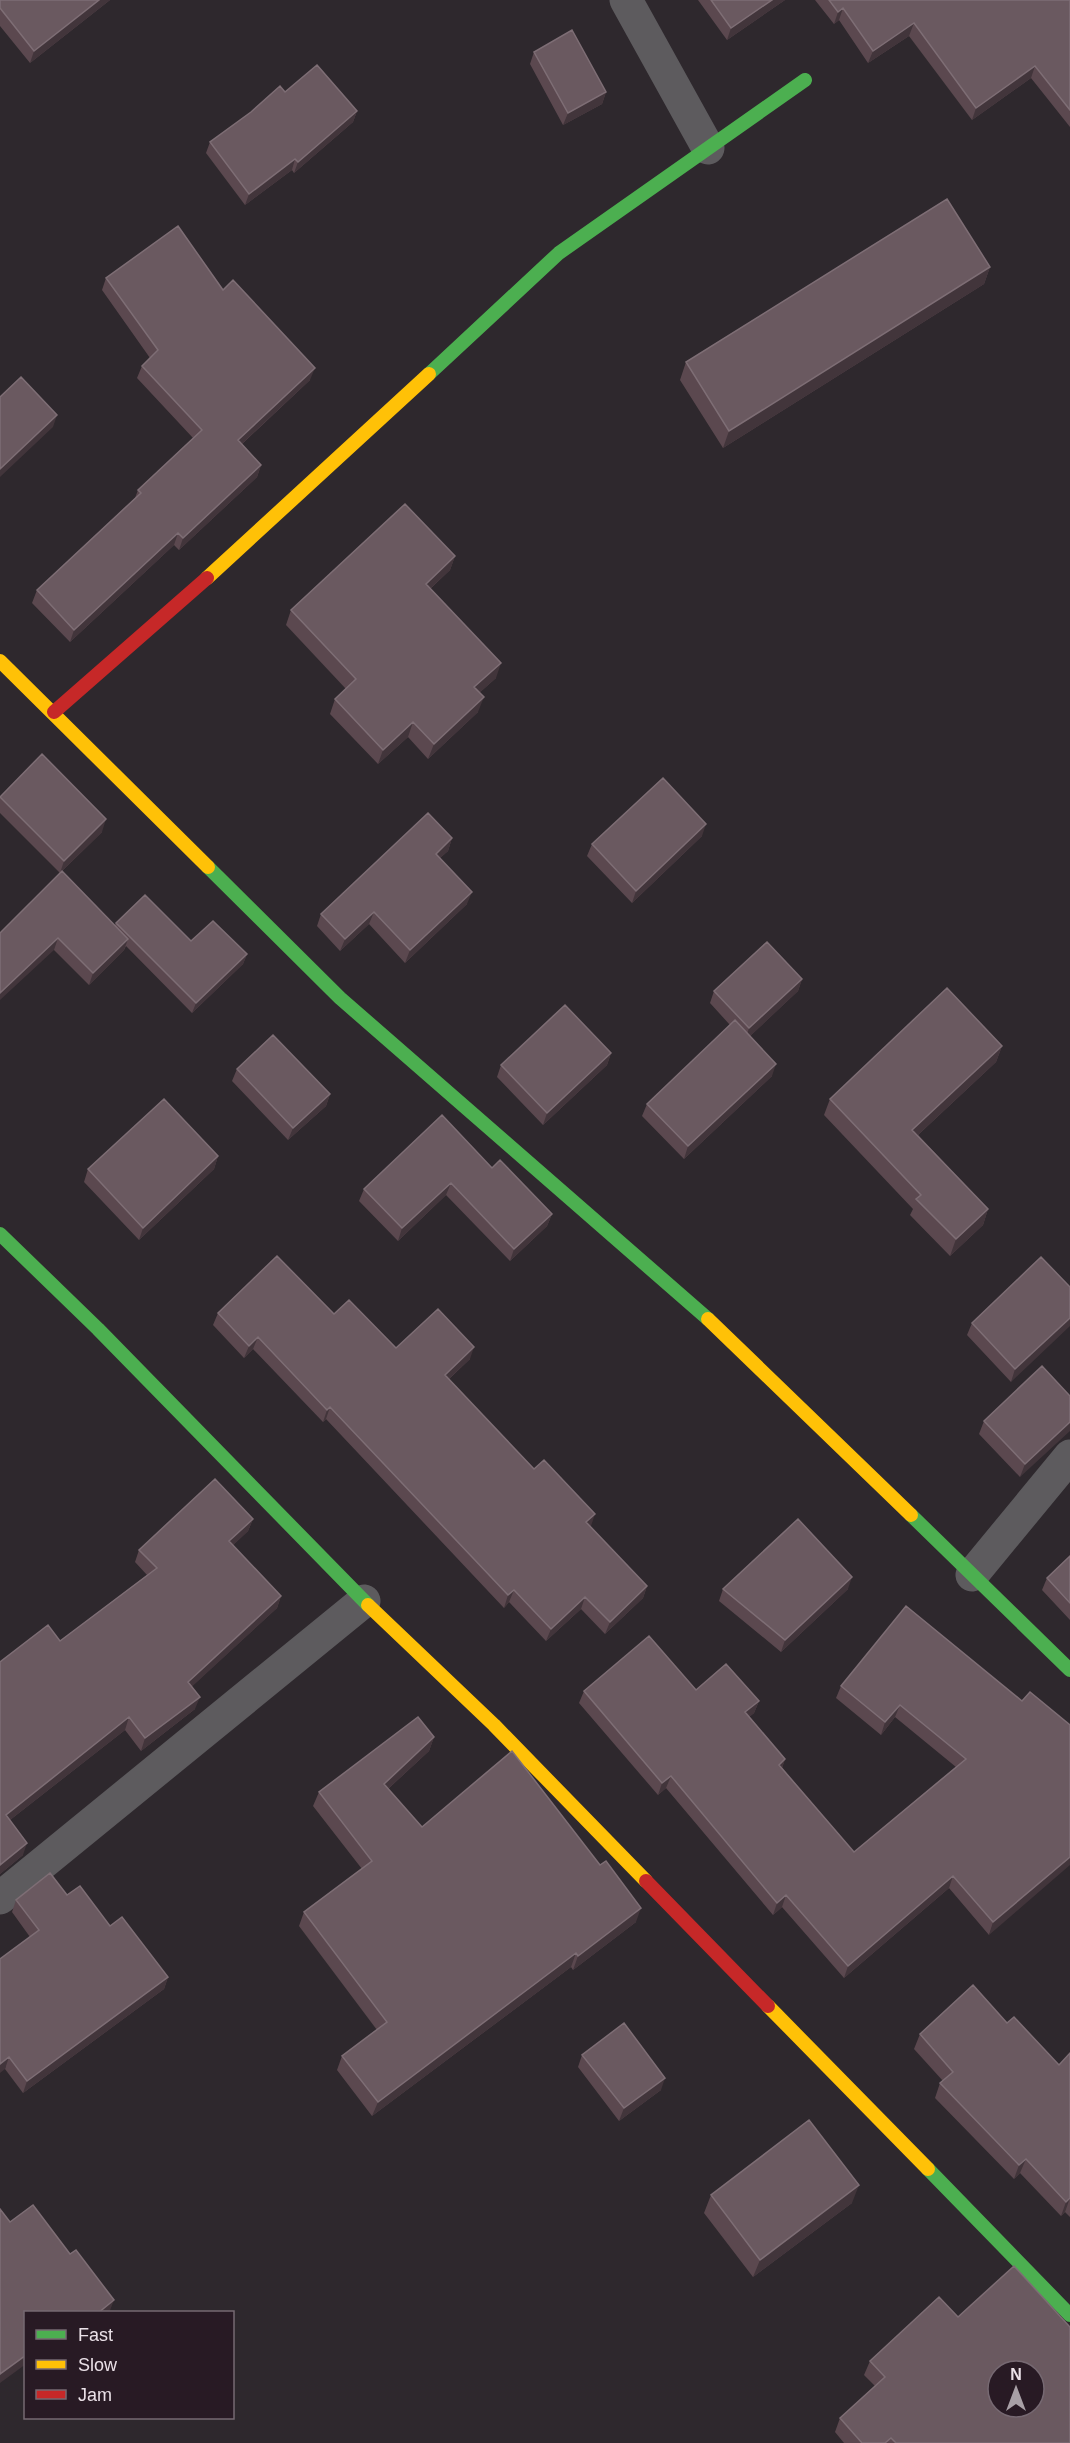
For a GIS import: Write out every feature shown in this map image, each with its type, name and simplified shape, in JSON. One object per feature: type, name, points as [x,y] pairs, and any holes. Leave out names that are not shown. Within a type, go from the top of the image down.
[{"type":"street","points":[[626,0],[708,148]]},
{"type":"street","points":[[54,712],[254,537],[559,253],[805,80]]},
{"type":"street","points":[[0,661],[340,998],[719,1329],[1070,1670]]},
{"type":"street","points":[[0,1234],[98,1329],[364,1601],[494,1725],[1070,2315]]},
{"type":"street","points":[[972,1575],[1070,1456]]},
{"type":"street","points":[[0,1898],[364,1601]]},
{"type":"building","points":[[0,0],[99,0],[34,51],[0,8]]},
{"type":"building","points":[[711,0],[772,0],[731,28]]},
{"type":"building","points":[[829,0],[1070,0],[1070,110],[1035,66],[976,108],[914,23],[873,51],[843,8],[838,12]]},
{"type":"building","points":[[572,30],[606,92],[568,113],[534,52]]},
{"type":"building","points":[[317,65],[357,111],[298,162],[295,159],[249,194],[210,142],[251,112],[280,86],[285,92]]},
{"type":"building","points":[[947,199],[990,267],[729,431],[686,362]]},
{"type":"building","points":[[178,226],[223,290],[233,280],[315,368],[238,440],[261,465],[183,538],[178,533],[74,630],[37,590],[141,493],[138,490],[202,430],[142,366],[158,350],[106,278]]},
{"type":"building","points":[[21,377],[57,415],[0,469],[0,397]]},
{"type":"building","points":[[405,504],[455,556],[426,584],[501,663],[474,687],[484,697],[434,744],[413,722],[383,750],[335,699],[356,679],[291,610]]},
{"type":"building","points":[[42,754],[106,819],[64,861],[0,797]]},
{"type":"building","points":[[663,778],[706,824],[636,891],[592,844]]},
{"type":"building","points":[[428,813],[452,838],[436,854],[472,892],[410,950],[374,912],[345,939],[321,914]]},
{"type":"building","points":[[62,871],[128,939],[93,973],[58,938],[0,993],[0,933]]},
{"type":"building","points":[[145,895],[191,941],[213,921],[247,954],[196,1003],[116,923]]},
{"type":"building","points":[[767,942],[802,979],[749,1028],[714,991]]},
{"type":"building","points":[[947,988],[1002,1046],[912,1130],[988,1209],[956,1239],[916,1199],[921,1195],[830,1099]]},
{"type":"building","points":[[565,1005],[611,1053],[547,1113],[501,1065]]},
{"type":"building","points":[[735,1020],[776,1064],[688,1146],[647,1104]]},
{"type":"building","points":[[273,1035],[330,1094],[293,1128],[237,1069]]},
{"type":"building","points":[[164,1099],[218,1156],[143,1228],[88,1169]]},
{"type":"building","points":[[442,1115],[492,1168],[500,1160],[552,1214],[514,1249],[451,1183],[402,1228],[364,1189]]},
{"type":"building","points":[[277,1256],[334,1314],[349,1300],[396,1348],[438,1309],[474,1347],[445,1375],[534,1469],[544,1460],[595,1514],[586,1522],[647,1586],[610,1622],[585,1597],[551,1629],[514,1590],[508,1595],[330,1407],[327,1410],[258,1337],[249,1346],[218,1313]]},
{"type":"building","points":[[1041,1257],[1070,1287],[1070,1318],[1015,1369],[972,1323]]},
{"type":"building","points":[[1042,1366],[1070,1396],[1070,1422],[1025,1464],[984,1421]]},
{"type":"building","points":[[215,1479],[253,1519],[229,1541],[281,1596],[188,1682],[200,1697],[145,1738],[129,1717],[6,1815],[27,1843],[0,1865],[0,1662],[48,1625],[60,1641],[157,1568],[139,1550]]},
{"type":"building","points":[[798,1519],[852,1577],[785,1640],[723,1589]]},
{"type":"building","points":[[1070,1556],[1070,1603],[1047,1578]]},
{"type":"building","points":[[906,1606],[1022,1701],[1030,1692],[1070,1725],[1070,1857],[993,1922],[953,1876],[848,1966],[786,1895],[777,1903],[671,1776],[662,1783],[584,1691],[649,1636],[696,1690],[726,1664],[759,1701],[745,1712],[785,1759],[779,1765],[854,1852],[966,1759],[900,1705],[885,1722],[841,1686]]},
{"type":"building","points":[[418,1717],[434,1737],[384,1784],[422,1827],[512,1751],[600,1865],[606,1861],[641,1908],[578,1956],[576,1953],[378,2102],[342,2056],[387,2022],[304,1912],[372,1861],[319,1792]]},
{"type":"building","points":[[50,1873],[67,1895],[80,1886],[110,1926],[122,1917],[168,1977],[27,2081],[9,2057],[0,2064],[0,1959],[39,1930],[16,1900]]},
{"type":"building","points":[[973,1985],[1007,2023],[1014,2017],[1059,2065],[1070,2053],[1070,2198],[1066,2202],[1026,2159],[1019,2165],[940,2083],[953,2072],[920,2034]]},
{"type":"building","points":[[624,2023],[665,2078],[624,2108],[582,2055]]},
{"type":"building","points":[[809,2120],[859,2185],[760,2260],[711,2195]]},
{"type":"building","points":[[33,2205],[70,2254],[76,2250],[114,2300],[100,2311],[24,2311],[24,2356],[0,2374],[0,2209],[10,2222]]},
{"type":"building","points":[[1014,2266],[1070,2327],[1070,2443],[896,2443],[891,2438],[885,2443],[862,2443],[840,2418],[885,2377],[870,2361],[939,2297],[958,2317]]},
{"type":"traffic: fast","points":[[429,374],[559,253],[805,80]]},
{"type":"traffic: fast","points":[[208,867],[340,998],[708,1319]]},
{"type":"traffic: fast","points":[[0,1234],[98,1329],[368,1605]]},
{"type":"traffic: fast","points":[[911,1515],[1070,1670]]},
{"type":"traffic: fast","points":[[928,2169],[1070,2315]]},
{"type":"traffic: slow","points":[[207,578],[429,374]]},
{"type":"traffic: slow","points":[[0,661],[208,867]]},
{"type":"traffic: slow","points":[[708,1319],[911,1515]]},
{"type":"traffic: slow","points":[[368,1605],[494,1725],[646,1881]]},
{"type":"traffic: slow","points":[[768,2006],[928,2169]]},
{"type":"traffic: jam","points":[[54,712],[207,578]]},
{"type":"traffic: jam","points":[[646,1881],[768,2006]]}]
